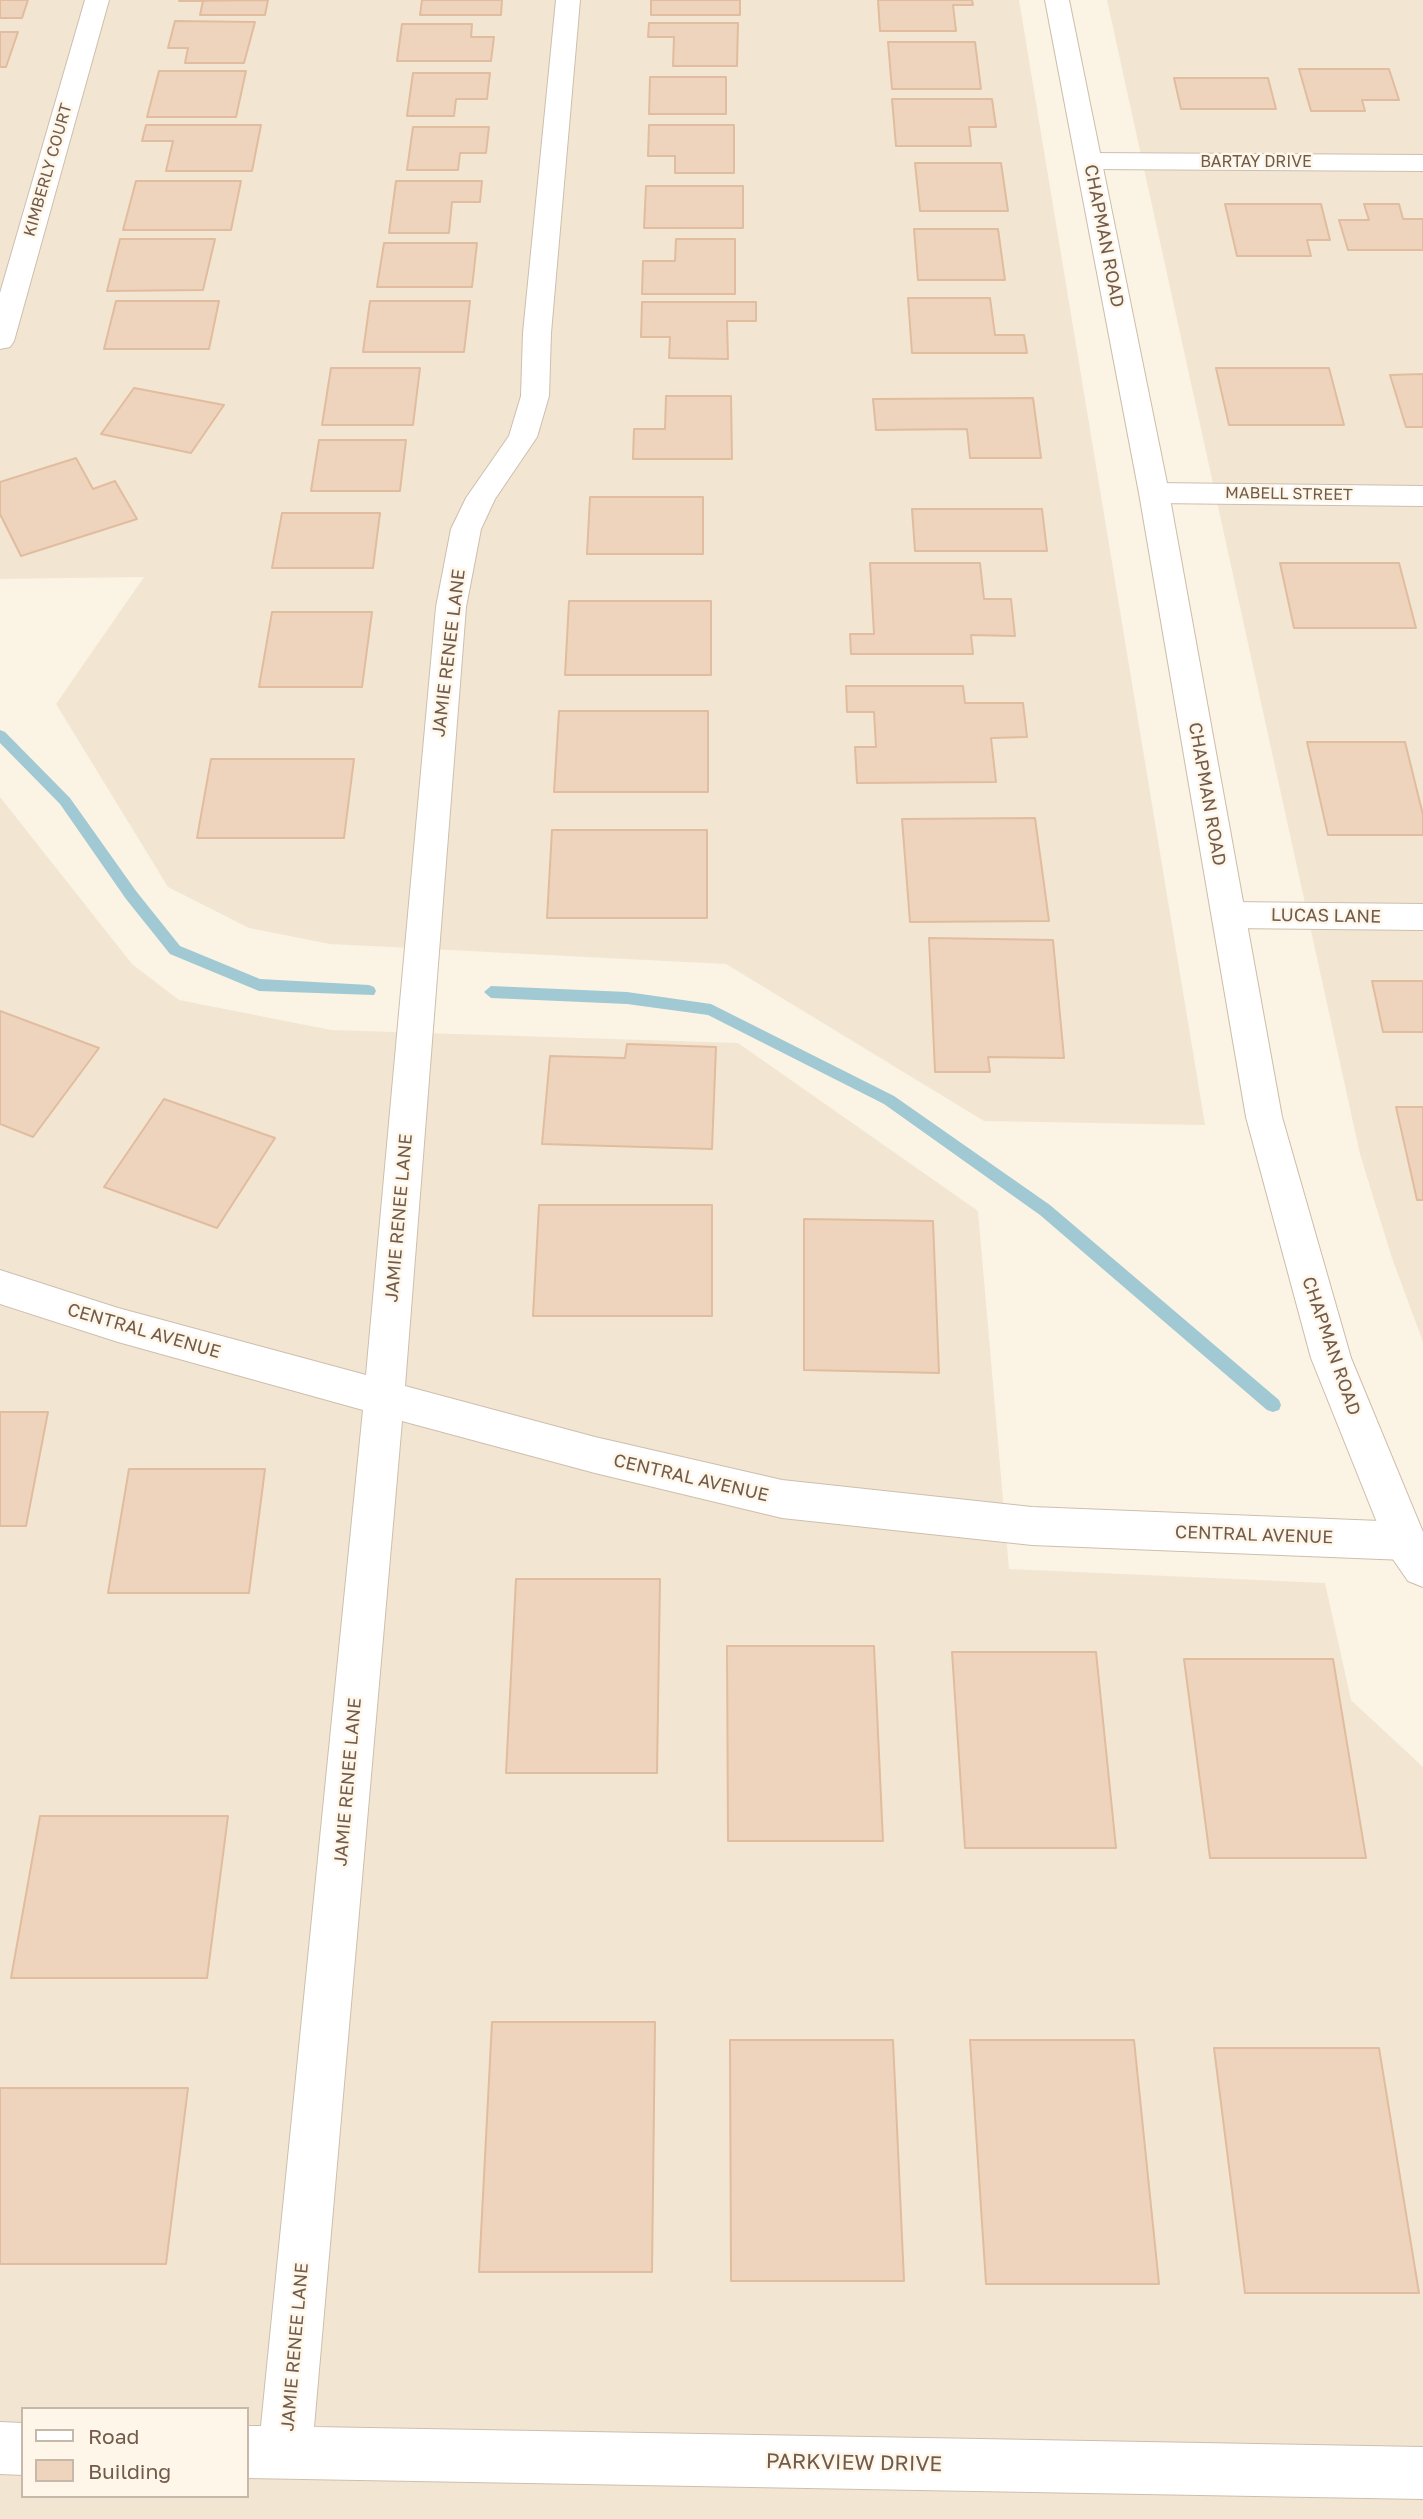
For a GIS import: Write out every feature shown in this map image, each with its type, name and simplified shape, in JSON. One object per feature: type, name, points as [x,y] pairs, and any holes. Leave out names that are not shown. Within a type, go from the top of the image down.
[{"type":"street","name":"KIMBERLY COURT","points":[[0,341],[97,0]]},
{"type":"street","name":"JAMIE RENEE LANE","points":[[266,2453],[384,1398],[451,607],[466,529],[481,498],[523,437],[535,396],[537,333],[568,0]]},
{"type":"street","name":"CHAPMAN ROAD","points":[[1056,0],[1154,493],[1264,1117],[1331,1358],[1414,1554]]},
{"type":"street","name":"BARTAY DRIVE","points":[[1089,161],[1423,163]]},
{"type":"street","name":"MABELL STREET","points":[[1154,493],[1423,496]]},
{"type":"street","name":"LUCAS LANE","points":[[1228,915],[1423,917]]},
{"type":"street","name":"CENTRAL AVENUE","points":[[0,1287],[118,1325],[384,1398],[595,1454],[782,1499],[1032,1526],[1414,1554]]},
{"type":"street","points":[[0,2448],[21,2449]]},
{"type":"street","name":"PARKVIEW DRIVE","points":[[266,2453],[1423,2473]]},
{"type":"shaded area","points":[[0,0],[1019,0],[1205,1125],[984,1121],[726,964],[330,944],[249,928],[168,887],[56,704],[144,577],[0,579]]},
{"type":"shaded area","points":[[1107,0],[1423,0],[1423,1342],[1392,1258],[1360,1154]]},
{"type":"shaded area","points":[[0,797],[132,964],[179,1000],[331,1030],[738,1043],[978,1211],[1009,1569],[1325,1583],[1351,1700],[1423,1767],[1423,2519],[0,2519]]},
{"type":"building","points":[[0,0],[28,0],[22,18],[0,18]]},
{"type":"building","points":[[268,0],[265,15],[200,15],[203,1],[179,1]]},
{"type":"building","points":[[422,0],[502,0],[501,15],[420,15]]},
{"type":"building","points":[[651,0],[740,0],[740,15],[651,15]]},
{"type":"building","points":[[878,0],[972,0],[973,5],[953,5],[956,31],[880,31]]},
{"type":"building","points":[[175,21],[255,22],[244,63],[185,63],[188,48],[168,48]]},
{"type":"building","points":[[649,23],[738,23],[737,66],[673,66],[674,37],[648,37]]},
{"type":"building","points":[[402,24],[472,24],[471,37],[494,37],[491,61],[397,61]]},
{"type":"building","points":[[0,32],[18,32],[6,67],[0,67]]},
{"type":"building","points":[[888,42],[975,42],[981,89],[892,89]]},
{"type":"building","points":[[1299,69],[1389,69],[1399,100],[1362,100],[1365,111],[1311,111]]},
{"type":"building","points":[[159,71],[246,71],[236,117],[147,117]]},
{"type":"building","points":[[413,73],[490,73],[487,99],[456,99],[454,116],[407,116]]},
{"type":"building","points":[[650,77],[726,77],[726,114],[649,114]]},
{"type":"building","points":[[1174,78],[1268,78],[1276,109],[1181,109]]},
{"type":"building","points":[[892,99],[992,99],[996,127],[969,127],[971,146],[896,146]]},
{"type":"building","points":[[146,125],[261,125],[252,171],[166,171],[173,141],[142,141]]},
{"type":"building","points":[[649,125],[734,125],[734,173],[675,173],[675,156],[648,156]]},
{"type":"building","points":[[413,127],[489,127],[486,153],[460,153],[458,170],[407,170]]},
{"type":"building","points":[[915,163],[1001,163],[1008,211],[920,211]]},
{"type":"building","points":[[136,181],[241,181],[231,230],[123,230]]},
{"type":"building","points":[[396,181],[482,181],[480,202],[452,202],[449,233],[389,233]]},
{"type":"building","points":[[646,186],[743,186],[743,228],[644,228]]},
{"type":"building","points":[[1225,204],[1321,204],[1330,240],[1307,240],[1311,256],[1237,256]]},
{"type":"building","points":[[1364,204],[1399,204],[1403,219],[1423,219],[1423,250],[1348,250],[1339,220],[1369,220]]},
{"type":"building","points":[[914,229],[998,229],[1005,280],[918,280]]},
{"type":"building","points":[[120,239],[215,239],[203,290],[107,291]]},
{"type":"building","points":[[676,239],[735,239],[735,294],[642,294],[643,261],[675,261]]},
{"type":"building","points":[[384,243],[477,243],[472,287],[377,287]]},
{"type":"building","points":[[908,298],[990,298],[995,335],[1024,335],[1027,353],[912,353]]},
{"type":"building","points":[[116,301],[219,301],[209,349],[104,349]]},
{"type":"building","points":[[370,301],[470,301],[464,352],[363,352]]},
{"type":"building","points":[[642,302],[756,302],[756,321],[727,321],[728,359],[669,358],[670,337],[641,337]]},
{"type":"building","points":[[331,368],[420,368],[413,425],[322,425]]},
{"type":"building","points":[[1216,368],[1329,368],[1344,425],[1229,425]]},
{"type":"building","points":[[1423,374],[1423,427],[1406,427],[1390,375]]},
{"type":"building","points":[[134,388],[224,405],[191,453],[101,434]]},
{"type":"building","points":[[666,396],[731,396],[732,459],[633,459],[634,429],[665,429]]},
{"type":"building","points":[[1033,398],[1041,458],[970,458],[967,429],[876,430],[873,399]]},
{"type":"building","points":[[319,440],[406,440],[400,491],[311,491]]},
{"type":"building","points":[[76,458],[93,489],[115,481],[137,519],[21,556],[0,514],[0,482]]},
{"type":"building","points":[[590,497],[703,497],[703,554],[587,554]]},
{"type":"building","points":[[912,509],[1042,509],[1047,551],[915,551]]},
{"type":"building","points":[[282,513],[380,513],[373,568],[272,568]]},
{"type":"building","points":[[870,563],[980,563],[984,599],[1011,599],[1015,636],[971,635],[973,654],[851,654],[850,634],[874,634]]},
{"type":"building","points":[[1280,563],[1399,563],[1416,628],[1294,628]]},
{"type":"building","points":[[569,601],[711,601],[711,675],[565,675]]},
{"type":"building","points":[[272,612],[372,612],[362,687],[259,687]]},
{"type":"building","points":[[846,686],[963,686],[965,703],[1023,703],[1027,737],[991,738],[996,782],[857,783],[855,747],[876,747],[874,712],[847,712]]},
{"type":"building","points":[[559,711],[708,711],[708,792],[554,792]]},
{"type":"building","points":[[1307,742],[1405,742],[1423,815],[1423,835],[1328,835]]},
{"type":"building","points":[[211,759],[354,759],[344,838],[197,838]]},
{"type":"building","points":[[1035,818],[1049,921],[910,922],[902,819]]},
{"type":"building","points":[[552,830],[707,830],[707,918],[547,918]]},
{"type":"building","points":[[929,938],[1053,940],[1064,1058],[988,1057],[990,1072],[935,1072]]},
{"type":"building","points":[[1372,981],[1423,981],[1423,1032],[1383,1032]]},
{"type":"building","points":[[0,1011],[99,1048],[33,1137],[0,1124]]},
{"type":"building","points":[[627,1044],[716,1047],[712,1149],[542,1144],[550,1056],[625,1058]]},
{"type":"building","points":[[164,1099],[275,1138],[217,1228],[104,1187]]},
{"type":"building","points":[[1396,1107],[1423,1107],[1423,1200],[1417,1200]]},
{"type":"building","points":[[539,1205],[712,1205],[712,1316],[533,1316]]},
{"type":"building","points":[[804,1219],[933,1221],[939,1373],[804,1370]]},
{"type":"building","points":[[0,1412],[48,1412],[26,1526],[0,1526]]},
{"type":"building","points":[[129,1469],[265,1469],[249,1593],[108,1593]]},
{"type":"building","points":[[516,1579],[660,1579],[657,1773],[506,1773]]},
{"type":"building","points":[[727,1646],[874,1646],[883,1841],[728,1841]]},
{"type":"building","points":[[952,1652],[1096,1652],[1116,1848],[965,1848]]},
{"type":"building","points":[[1184,1659],[1333,1659],[1366,1858],[1210,1858]]},
{"type":"building","points":[[40,1816],[228,1816],[207,1978],[11,1978]]},
{"type":"building","points":[[492,2022],[655,2022],[652,2272],[479,2272]]},
{"type":"building","points":[[730,2040],[893,2040],[904,2281],[731,2281]]},
{"type":"building","points":[[970,2040],[1134,2040],[1159,2284],[986,2284]]},
{"type":"building","points":[[1214,2048],[1379,2048],[1419,2293],[1245,2293]]},
{"type":"building","points":[[0,2088],[188,2088],[166,2264],[0,2264]]},
{"type":"waterway","points":[[0,735],[65,801],[131,895],[175,950],[259,985],[369,991]]},
{"type":"waterway","points":[[491,992],[627,998],[711,1010],[889,1100],[1045,1210],[1273,1405]]}]
